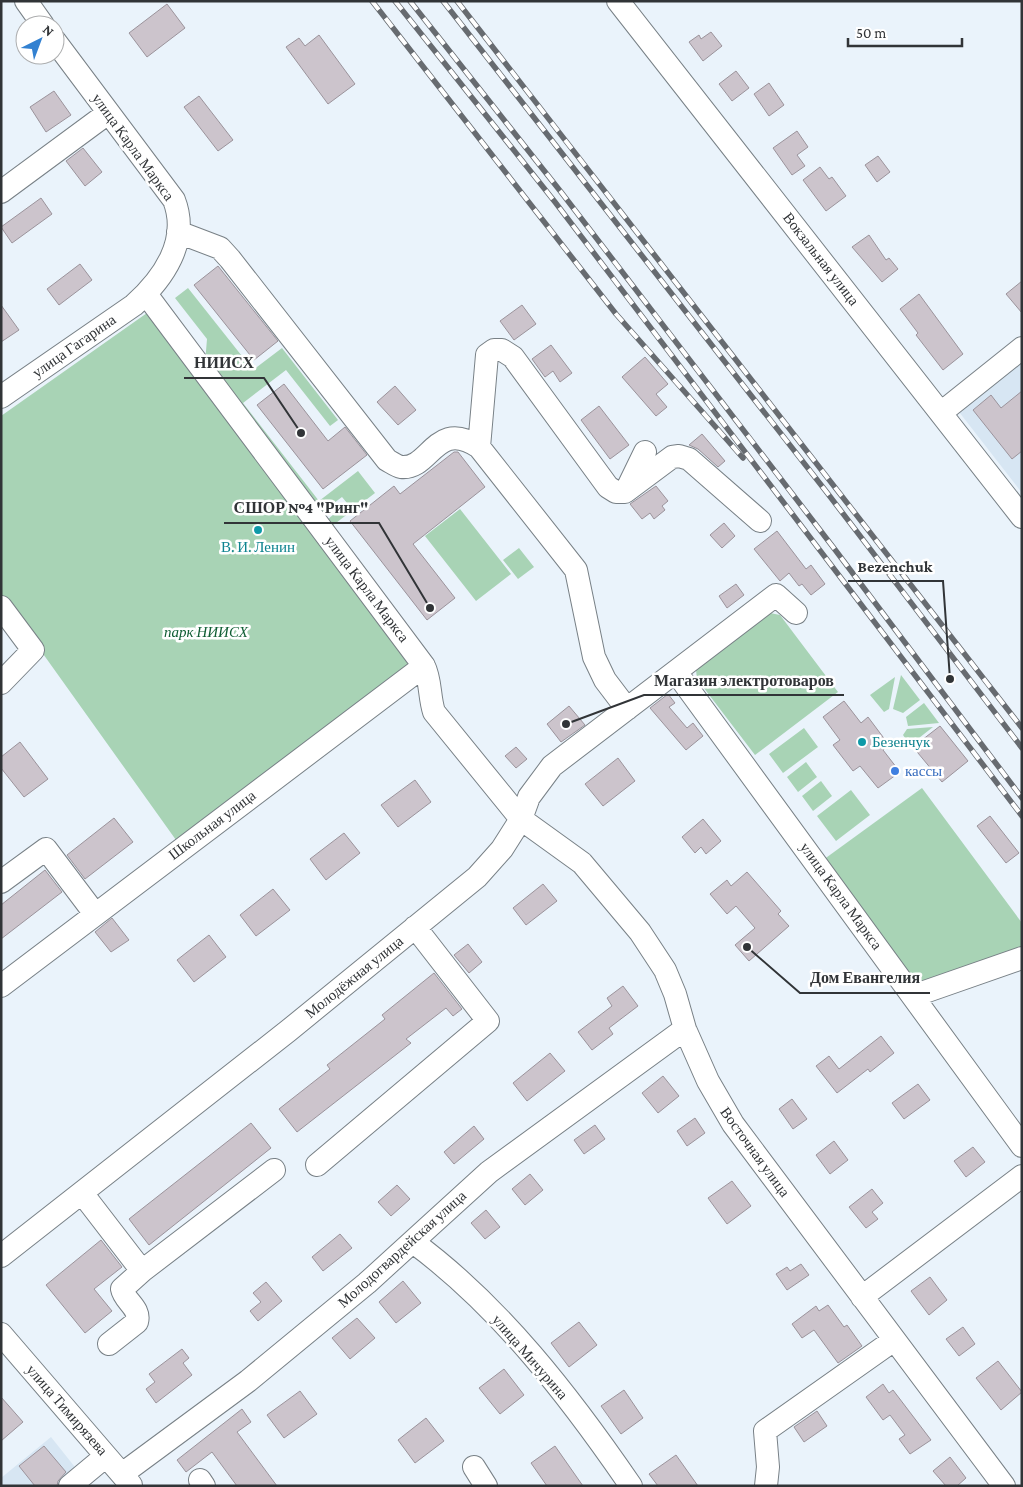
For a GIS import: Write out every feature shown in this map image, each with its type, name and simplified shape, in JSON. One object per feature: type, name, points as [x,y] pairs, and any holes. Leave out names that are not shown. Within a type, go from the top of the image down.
[{"type":"street","points":[[26,1],[36,15]]},
{"type":"street","name":"Вокзальная улица","points":[[618,1],[942,412],[1022,517]]},
{"type":"street","name":"улица Карла Маркса","points":[[65,54],[174,200],[178,211],[178,232],[165,271],[146,294],[424,666],[427,672],[429,698],[434,712],[521,820]]},
{"type":"street","points":[[1,192],[108,112]]},
{"type":"street","points":[[178,232],[220,248],[387,460],[400,467],[411,466],[442,442],[453,438],[468,440],[480,447],[576,570],[594,657],[605,680],[627,709]]},
{"type":"street","name":"улица Гагарина","points":[[1,397],[134,305],[146,294]]},
{"type":"street","points":[[942,412],[1022,348]]},
{"type":"street","points":[[480,447],[487,355],[494,350],[502,350],[513,357],[608,487],[616,492],[625,492],[672,457],[679,456],[689,459],[760,521]]},
{"type":"street","points":[[625,492],[645,452]]},
{"type":"street","name":"Молодёжная улица","points":[[1,1256],[288,1031],[477,877],[502,849],[521,820],[529,797],[552,766],[776,596],[796,613]]},
{"type":"street","points":[[1,607],[33,650],[1,683]]},
{"type":"street","name":"Школьная улица","points":[[1,986],[424,666]]},
{"type":"street","name":"улица Карла Маркса","points":[[676,672],[913,996],[1018,1134]]},
{"type":"street","name":"Восточная улица","points":[[521,820],[582,863],[640,932],[665,970],[675,994],[685,1029],[708,1081],[733,1124],[1004,1486]]},
{"type":"street","points":[[1,882],[46,849],[95,914]]},
{"type":"street","points":[[317,1165],[488,1021],[415,927]]},
{"type":"street","points":[[913,996],[1022,958]]},
{"type":"street","name":"Молодогвардейская улица","points":[[127,1480],[367,1283],[490,1172],[685,1029]]},
{"type":"street","points":[[109,1344],[137,1322],[137,1312],[122,1289],[142,1271],[274,1170]]},
{"type":"street","points":[[862,1297],[1022,1176]]},
{"type":"street","points":[[82,1193],[142,1271]]},
{"type":"street","name":"улица Мичурина","points":[[413,1242],[444,1265],[513,1333],[599,1439],[631,1486]]},
{"type":"street","name":"улица Тимирязева","points":[[1,1334],[127,1480]]},
{"type":"street","points":[[766,1486],[768,1467],[765,1431],[894,1340]]},
{"type":"street","points":[[70,1486],[106,1456]]},
{"type":"street","points":[[474,1467],[486,1486]]},
{"type":"shaded area","points":[[1022,356],[1022,493],[956,408]]},
{"type":"shaded area","points":[[51,1437],[90,1486],[1,1486],[1,1478]]},
{"type":"green space","points":[[188,288],[253,370],[282,348],[338,420],[330,426],[286,370],[243,403],[319,501],[358,471],[375,493],[332,526],[327,520],[347,503],[342,497],[322,512],[205,363],[207,339],[175,298]]},
{"type":"green space","name":"парк НИИСХ","points":[[147,313],[411,663],[176,840],[1,595],[1,416]]},
{"type":"green space","points":[[460,509],[511,574],[476,601],[425,536]]},
{"type":"green space","points":[[519,548],[534,567],[518,579],[503,560]]},
{"type":"green space","points":[[770,613],[780,615],[838,692],[755,755],[697,679],[696,670]]},
{"type":"green space","points":[[901,675],[920,700],[903,713],[893,709]]},
{"type":"green space","points":[[895,677],[889,709],[884,712],[870,695]]},
{"type":"green space","points":[[924,703],[939,723],[908,726],[906,717]]},
{"type":"green space","points":[[933,727],[910,745],[903,735],[907,729]]},
{"type":"green space","points":[[804,728],[818,747],[783,773],[769,754]]},
{"type":"green space","points":[[806,762],[817,777],[798,792],[787,777]]},
{"type":"green space","points":[[821,781],[832,796],[813,811],[802,796]]},
{"type":"green space","points":[[922,788],[1022,923],[1022,950],[917,987],[823,860]]},
{"type":"green space","points":[[851,790],[870,815],[836,841],[817,816]]},
{"type":"building","points":[[167,4],[185,28],[147,57],[129,33]]},
{"type":"building","points":[[711,32],[722,46],[703,61],[689,42],[699,35],[701,39]]},
{"type":"building","points":[[319,35],[355,84],[328,104],[286,47],[299,38],[305,46]]},
{"type":"building","points":[[736,71],[749,88],[732,101],[719,84]]},
{"type":"building","points":[[769,83],[784,105],[769,116],[754,94]]},
{"type":"building","points":[[54,91],[71,115],[46,132],[30,107]]},
{"type":"building","points":[[199,96],[233,140],[218,151],[184,107]]},
{"type":"building","points":[[797,131],[808,147],[797,155],[805,166],[792,175],[773,148]]},
{"type":"building","points":[[83,148],[102,172],[85,186],[66,161]]},
{"type":"building","points":[[878,156],[890,172],[877,182],[865,165]]},
{"type":"building","points":[[820,167],[829,179],[832,177],[846,196],[826,211],[803,180]]},
{"type":"building","points":[[41,198],[52,214],[12,243],[1,227]]},
{"type":"building","points":[[869,235],[886,260],[889,258],[898,269],[882,282],[852,247]]},
{"type":"building","points":[[80,264],[92,280],[59,305],[47,289]]},
{"type":"building","points":[[218,266],[278,341],[254,360],[194,285]]},
{"type":"building","points":[[1022,281],[1022,313],[1006,294]]},
{"type":"building","points":[[919,294],[963,354],[943,370],[916,335],[918,333],[900,309]]},
{"type":"building","points":[[1,305],[19,330],[1,342]]},
{"type":"building","points":[[522,305],[536,324],[514,340],[500,321]]},
{"type":"building","points":[[551,345],[572,373],[560,382],[553,371],[545,377],[532,359]]},
{"type":"building","points":[[645,357],[668,384],[656,394],[667,407],[656,416],[622,377]]},
{"type":"building","points":[[284,384],[328,441],[345,427],[367,455],[323,489],[257,405]]},
{"type":"building","points":[[395,386],[416,410],[398,425],[377,402]]},
{"type":"building","points":[[1022,391],[1022,451],[1012,459],[973,410],[991,395],[1001,408]]},
{"type":"building","points":[[599,406],[629,445],[610,459],[581,420]]},
{"type":"building","points":[[702,434],[725,461],[718,467],[698,449],[689,445]]},
{"type":"building","points":[[454,452],[458,452],[485,487],[413,544],[455,598],[427,620],[350,521],[394,486],[400,494]]},
{"type":"building","points":[[656,486],[668,501],[662,506],[665,510],[654,519],[650,513],[642,519],[630,504]]},
{"type":"building","points":[[724,523],[735,536],[722,548],[710,535]]},
{"type":"building","points":[[777,531],[806,569],[811,565],[825,584],[811,595],[802,584],[799,586],[789,573],[780,581],[754,549]]},
{"type":"building","points":[[736,584],[744,595],[727,608],[719,596]]},
{"type":"building","points":[[668,694],[675,703],[669,707],[687,728],[693,723],[703,736],[686,750],[650,708]]},
{"type":"building","name":"Безенчук","points":[[844,701],[861,723],[868,717],[889,745],[883,750],[900,772],[878,788],[860,766],[853,771],[833,745],[840,740],[823,717]]},
{"type":"building","points":[[569,706],[585,725],[561,742],[547,724]]},
{"type":"building","points":[[940,726],[968,761],[942,782],[913,747]]},
{"type":"building","points":[[20,742],[48,779],[24,797],[1,768],[1,757]]},
{"type":"building","points":[[516,747],[527,759],[516,768],[505,756]]},
{"type":"building","points":[[618,758],[635,781],[603,806],[585,784]]},
{"type":"building","points":[[415,780],[431,802],[398,827],[381,805]]},
{"type":"building","points":[[990,816],[1019,853],[1006,863],[977,826]]},
{"type":"building","points":[[114,818],[133,842],[85,879],[67,855]]},
{"type":"building","points":[[703,819],[721,841],[706,854],[701,847],[695,853],[682,837]]},
{"type":"building","points":[[344,833],[360,853],[326,880],[310,859]]},
{"type":"building","points":[[45,870],[62,892],[1,939],[1,905]]},
{"type":"building","points":[[747,872],[781,911],[778,914],[789,926],[749,961],[735,945],[755,928],[736,906],[727,914],[710,894],[727,880],[731,886]]},
{"type":"building","points":[[543,884],[557,901],[526,925],[513,908]]},
{"type":"building","points":[[273,889],[290,910],[256,936],[240,915]]},
{"type":"building","points":[[112,918],[129,940],[111,952],[95,932]]},
{"type":"building","points":[[209,935],[226,957],[194,982],[177,960]]},
{"type":"building","points":[[468,944],[482,962],[469,973],[454,955]]},
{"type":"building","points":[[434,973],[462,1009],[453,1016],[446,1008],[406,1039],[411,1043],[297,1132],[279,1109],[330,1069],[327,1065],[385,1019],[382,1015]]},
{"type":"building","points":[[623,986],[638,1006],[609,1028],[613,1034],[592,1050],[578,1032],[612,1006],[607,998]]},
{"type":"building","points":[[881,1036],[894,1053],[870,1072],[868,1069],[837,1093],[816,1066],[829,1056],[839,1069]]},
{"type":"building","points":[[550,1053],[565,1071],[527,1101],[513,1083]]},
{"type":"building","points":[[663,1076],[679,1096],[658,1113],[642,1093]]},
{"type":"building","points":[[918,1084],[930,1100],[904,1119],[892,1103]]},
{"type":"building","points":[[792,1099],[807,1119],[793,1129],[779,1109]]},
{"type":"building","points":[[695,1118],[705,1133],[687,1146],[677,1131]]},
{"type":"building","points":[[251,1123],[271,1148],[149,1245],[129,1219]]},
{"type":"building","points":[[595,1125],[605,1139],[584,1154],[574,1140]]},
{"type":"building","points":[[474,1126],[484,1139],[454,1164],[444,1152]]},
{"type":"building","points":[[834,1141],[848,1160],[830,1174],[816,1155]]},
{"type":"building","points":[[973,1147],[985,1162],[966,1177],[954,1161]]},
{"type":"building","points":[[530,1174],[543,1190],[525,1205],[512,1189]]},
{"type":"building","points":[[732,1181],[751,1206],[727,1224],[708,1198]]},
{"type":"building","points":[[397,1185],[410,1199],[391,1216],[378,1202]]},
{"type":"building","points":[[872,1189],[883,1203],[872,1212],[878,1219],[866,1228],[849,1207]]},
{"type":"building","points":[[486,1210],[500,1227],[485,1239],[471,1223]]},
{"type":"building","points":[[340,1234],[352,1248],[323,1271],[312,1257]]},
{"type":"building","points":[[101,1240],[122,1267],[94,1289],[112,1311],[85,1333],[46,1285]]},
{"type":"building","points":[[801,1264],[809,1275],[787,1290],[776,1274],[787,1267],[790,1271]]},
{"type":"building","points":[[930,1277],[947,1300],[929,1315],[911,1291]]},
{"type":"building","points":[[403,1281],[421,1303],[396,1323],[379,1302]]},
{"type":"building","points":[[266,1282],[282,1301],[258,1321],[250,1311],[261,1302],[253,1293]]},
{"type":"building","points":[[828,1305],[844,1327],[847,1325],[862,1346],[838,1363],[814,1330],[802,1338],[792,1324],[816,1306],[819,1311]]},
{"type":"building","points":[[357,1318],[375,1338],[350,1359],[332,1338]]},
{"type":"building","points":[[579,1322],[597,1345],[569,1367],[551,1343]]},
{"type":"building","points":[[963,1327],[975,1344],[959,1356],[946,1339]]},
{"type":"building","points":[[182,1349],[189,1358],[183,1363],[192,1375],[156,1403],[146,1389],[155,1382],[149,1374]]},
{"type":"building","points":[[998,1361],[1022,1392],[1001,1410],[976,1378]]},
{"type":"building","points":[[504,1369],[524,1395],[500,1414],[479,1388]]},
{"type":"building","points":[[883,1384],[889,1393],[893,1390],[931,1440],[910,1454],[899,1439],[905,1435],[890,1415],[883,1420],[866,1397]]},
{"type":"building","points":[[624,1390],[643,1418],[621,1434],[601,1406]]},
{"type":"building","points":[[300,1391],[317,1414],[284,1438],[267,1415]]},
{"type":"building","points":[[1,1397],[23,1422],[1,1441]]},
{"type":"building","points":[[242,1409],[251,1422],[237,1432],[277,1486],[237,1486],[212,1452],[186,1472],[177,1460]]},
{"type":"building","points":[[817,1411],[827,1426],[804,1442],[794,1427]]},
{"type":"building","points":[[426,1418],[444,1441],[415,1463],[398,1440]]},
{"type":"building","points":[[44,1446],[66,1472],[58,1481],[57,1486],[35,1486],[19,1466]]},
{"type":"building","points":[[555,1446],[583,1486],[547,1486],[531,1463]]},
{"type":"building","points":[[676,1455],[698,1486],[658,1486],[649,1474]]},
{"type":"building","points":[[950,1457],[966,1478],[957,1486],[946,1486],[933,1471]]},
{"type":"railway","points":[[372,1],[616,314],[743,458]]},
{"type":"railway","points":[[395,1],[555,202],[1022,816]]},
{"type":"railway","points":[[410,1],[561,192],[833,547],[1022,798]]},
{"type":"railway","points":[[443,1],[825,490],[1022,748]]},
{"type":"railway","points":[[457,1],[1022,728]]},
{"type":"place","name":"НИИСХ","points":[[301,433]]},
{"type":"place","name":"В. И. Ленин","points":[[258,530]]},
{"type":"place","name":"СШОР №4 \"Ринг\"","points":[[430,608]]},
{"type":"place","name":"Bezenchuk","points":[[950,679]]},
{"type":"place","name":"Магазин электротоваров","points":[[566,724]]},
{"type":"place","name":"Безенчук","points":[[862,742]]},
{"type":"place","name":"кассы","points":[[895,771]]},
{"type":"place","name":"Дом Евангелия","points":[[747,947]]}]
